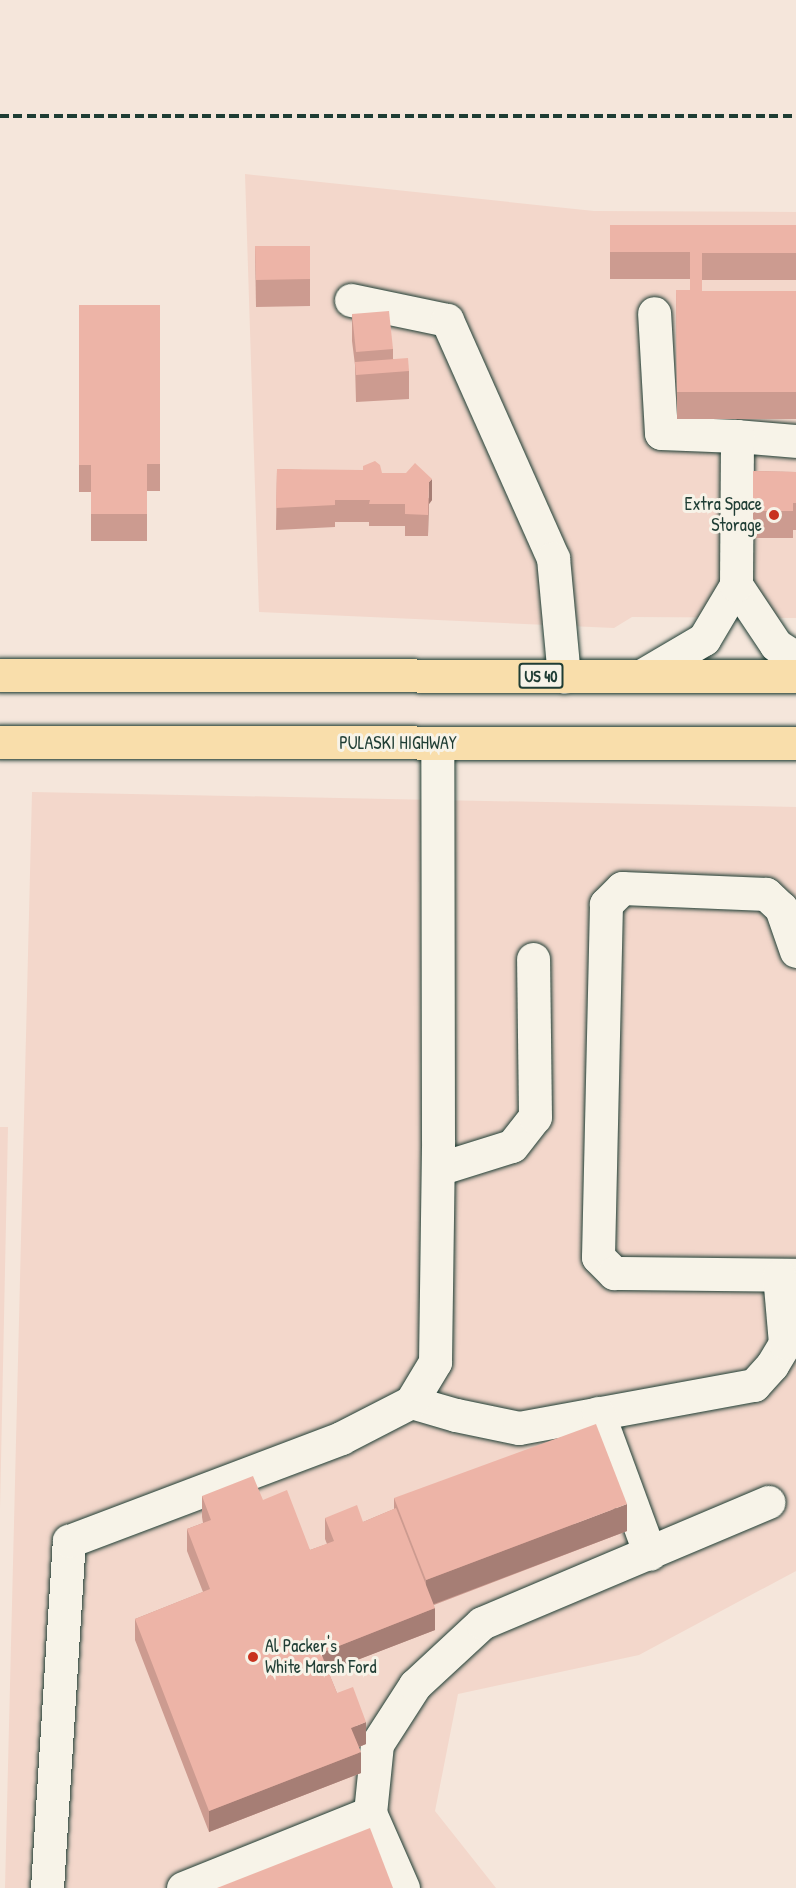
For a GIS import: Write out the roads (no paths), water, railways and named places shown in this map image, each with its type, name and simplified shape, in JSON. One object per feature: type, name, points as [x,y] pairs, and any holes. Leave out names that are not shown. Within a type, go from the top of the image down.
[{"type":"highway","name":"US 40","points":[[0,675],[796,676]]},
{"type":"highway","name":"PULASKI HIGHWAY","points":[[0,742],[796,743]]},
{"type":"lane","points":[[351,300],[447,320],[553,558],[564,676]]},
{"type":"lane","points":[[654,313],[661,433],[796,441]]},
{"type":"lane","points":[[641,676],[704,639],[736,585],[736,436]]},
{"type":"lane","points":[[736,585],[776,645],[796,658]]},
{"type":"lane","points":[[47,1888],[69,1541],[341,1438],[411,1402],[435,1362],[438,1169],[437,743]]},
{"type":"lane","points":[[411,1402],[456,1415],[519,1428],[754,1385],[772,1365],[785,1343],[788,1275],[614,1273],[598,1257],[606,904],[622,888],[766,894],[781,908],[796,951]]},
{"type":"lane","points":[[438,1169],[512,1146],[535,1117],[533,959]]},
{"type":"lane","points":[[598,1413],[650,1554]]},
{"type":"lane","points":[[403,1888],[370,1812],[377,1744],[415,1685],[482,1623],[650,1554],[768,1502]]},
{"type":"lane","points":[[183,1888],[370,1812]]},
{"type":"railway","points":[[0,116],[796,116]]},
{"type":"place","name":"Extra Space Storage","points":[[774,515]]},
{"type":"place","name":"Al Packer's White Marsh Ford","points":[[253,1657]]}]
